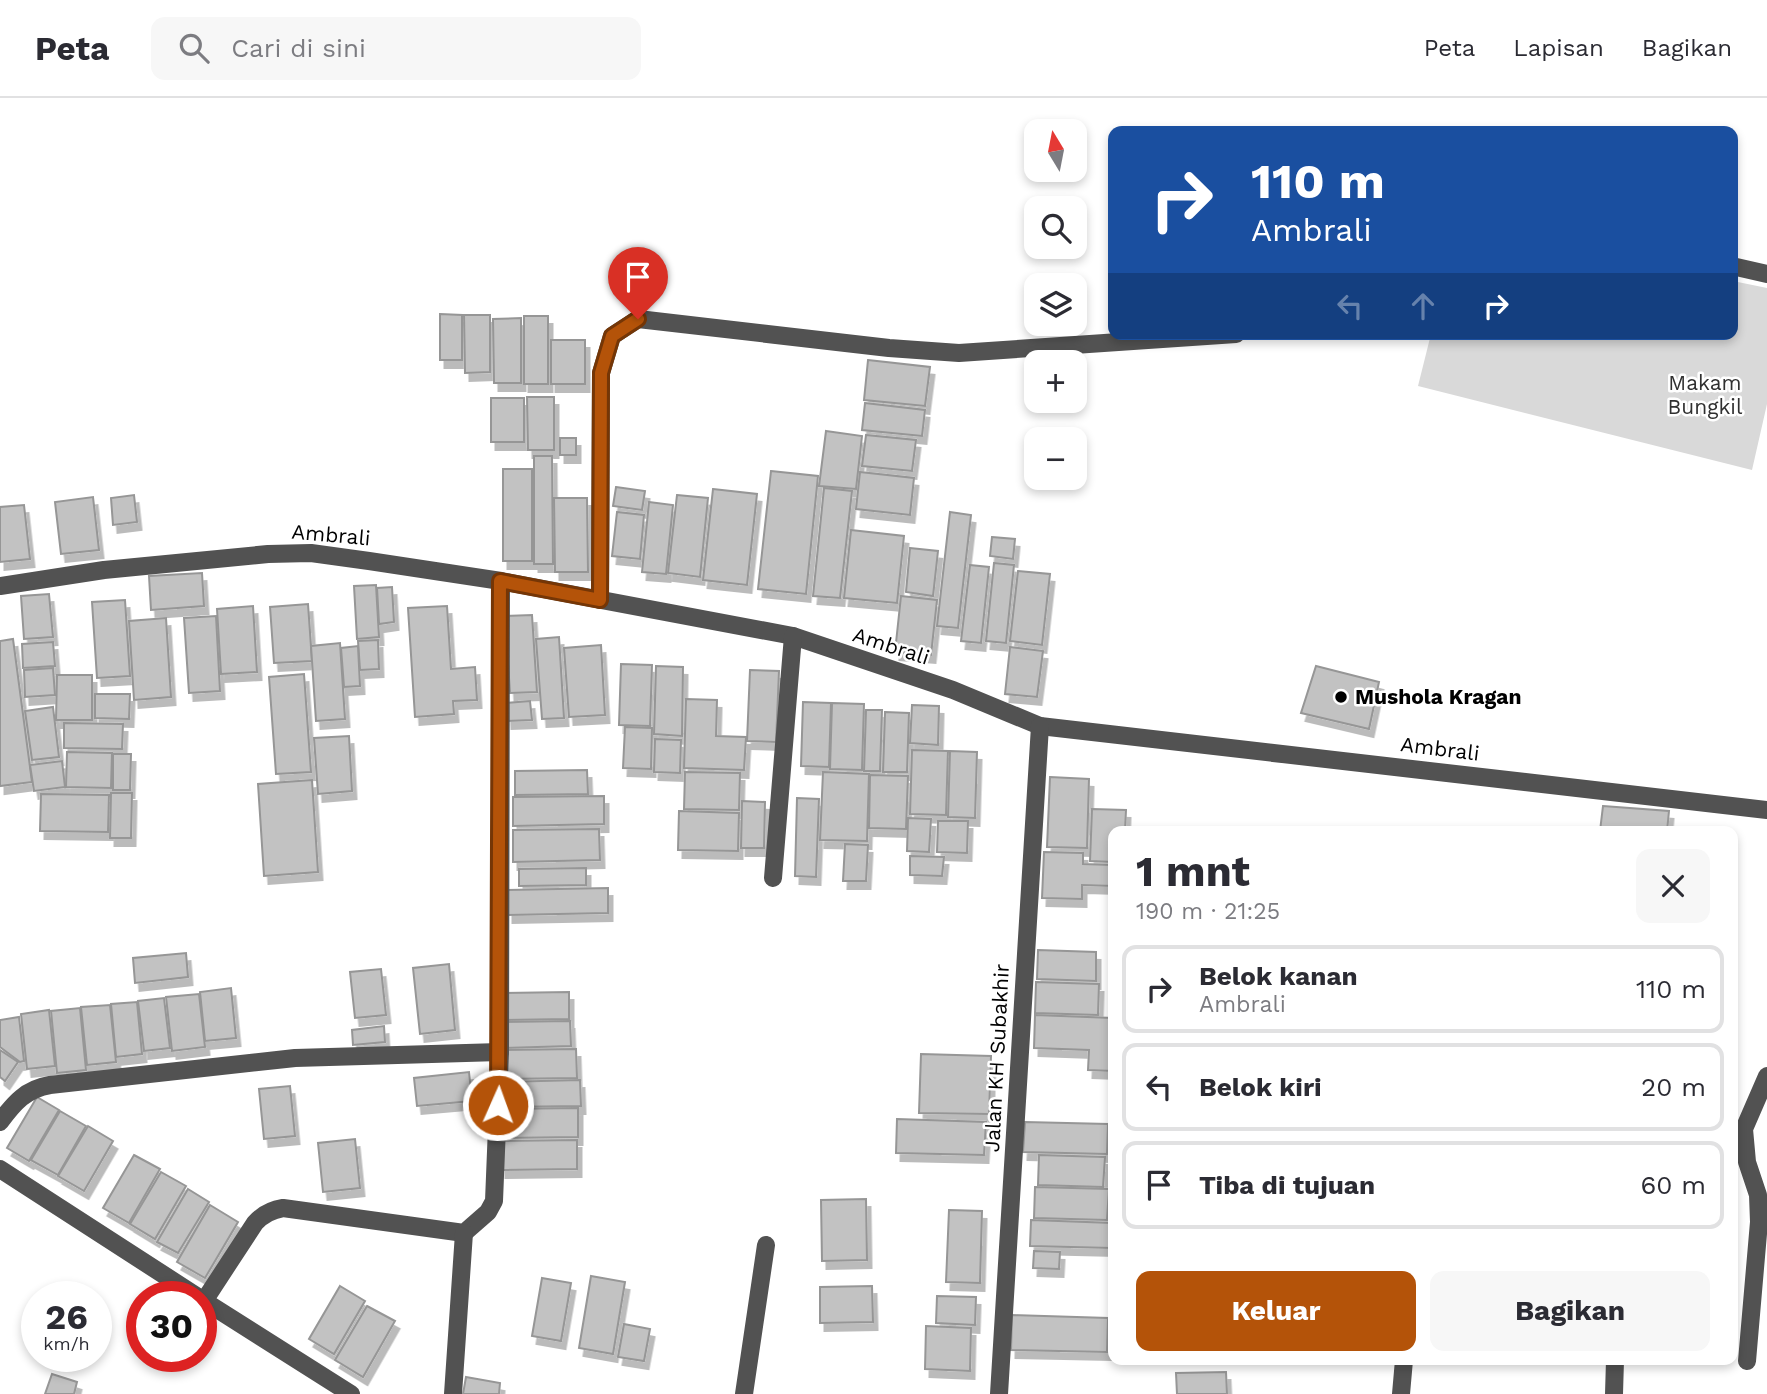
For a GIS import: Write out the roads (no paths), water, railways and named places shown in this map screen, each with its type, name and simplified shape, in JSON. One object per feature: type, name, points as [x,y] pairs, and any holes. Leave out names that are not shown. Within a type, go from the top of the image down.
[{"type":"street","points":[[1738,267],[1767,274]]},
{"type":"street","points":[[600,600],[601,373],[612,336],[638,319],[889,348],[959,353],[1149,340]]},
{"type":"street","name":"Ambrali","points":[[0,586],[104,570],[278,554],[357,559],[500,581],[793,636],[953,690],[1040,726],[1767,810]]},
{"type":"street","points":[[453,1394],[464,1233],[488,1212],[494,1201],[500,1052],[500,581]]},
{"type":"street","points":[[773,878],[793,636]]},
{"type":"street","name":"Jalan KH Subakhir","points":[[999,1394],[1040,726]]},
{"type":"street","points":[[0,1122],[13,1104],[26,1093],[50,1085],[295,1058],[500,1052]]},
{"type":"street","points":[[1747,1361],[1759,1222],[1758,1195],[1748,1162],[1744,1129],[1767,1076]]},
{"type":"street","points":[[0,1169],[173,1281]]},
{"type":"street","points":[[214,1281],[254,1223],[273,1210],[283,1208],[464,1233]]},
{"type":"street","points":[[744,1394],[766,1245]]},
{"type":"street","points":[[217,1309],[351,1394]]},
{"type":"street","points":[[1401,1394],[1404,1365]]},
{"type":"street","points":[[1614,1394],[1615,1365]]},
{"type":"place","name":"Mushola Kragan","points":[[1341,697]]},
{"type":"park label","name":"Makam Bungkil","points":[[1705,395]]}]
